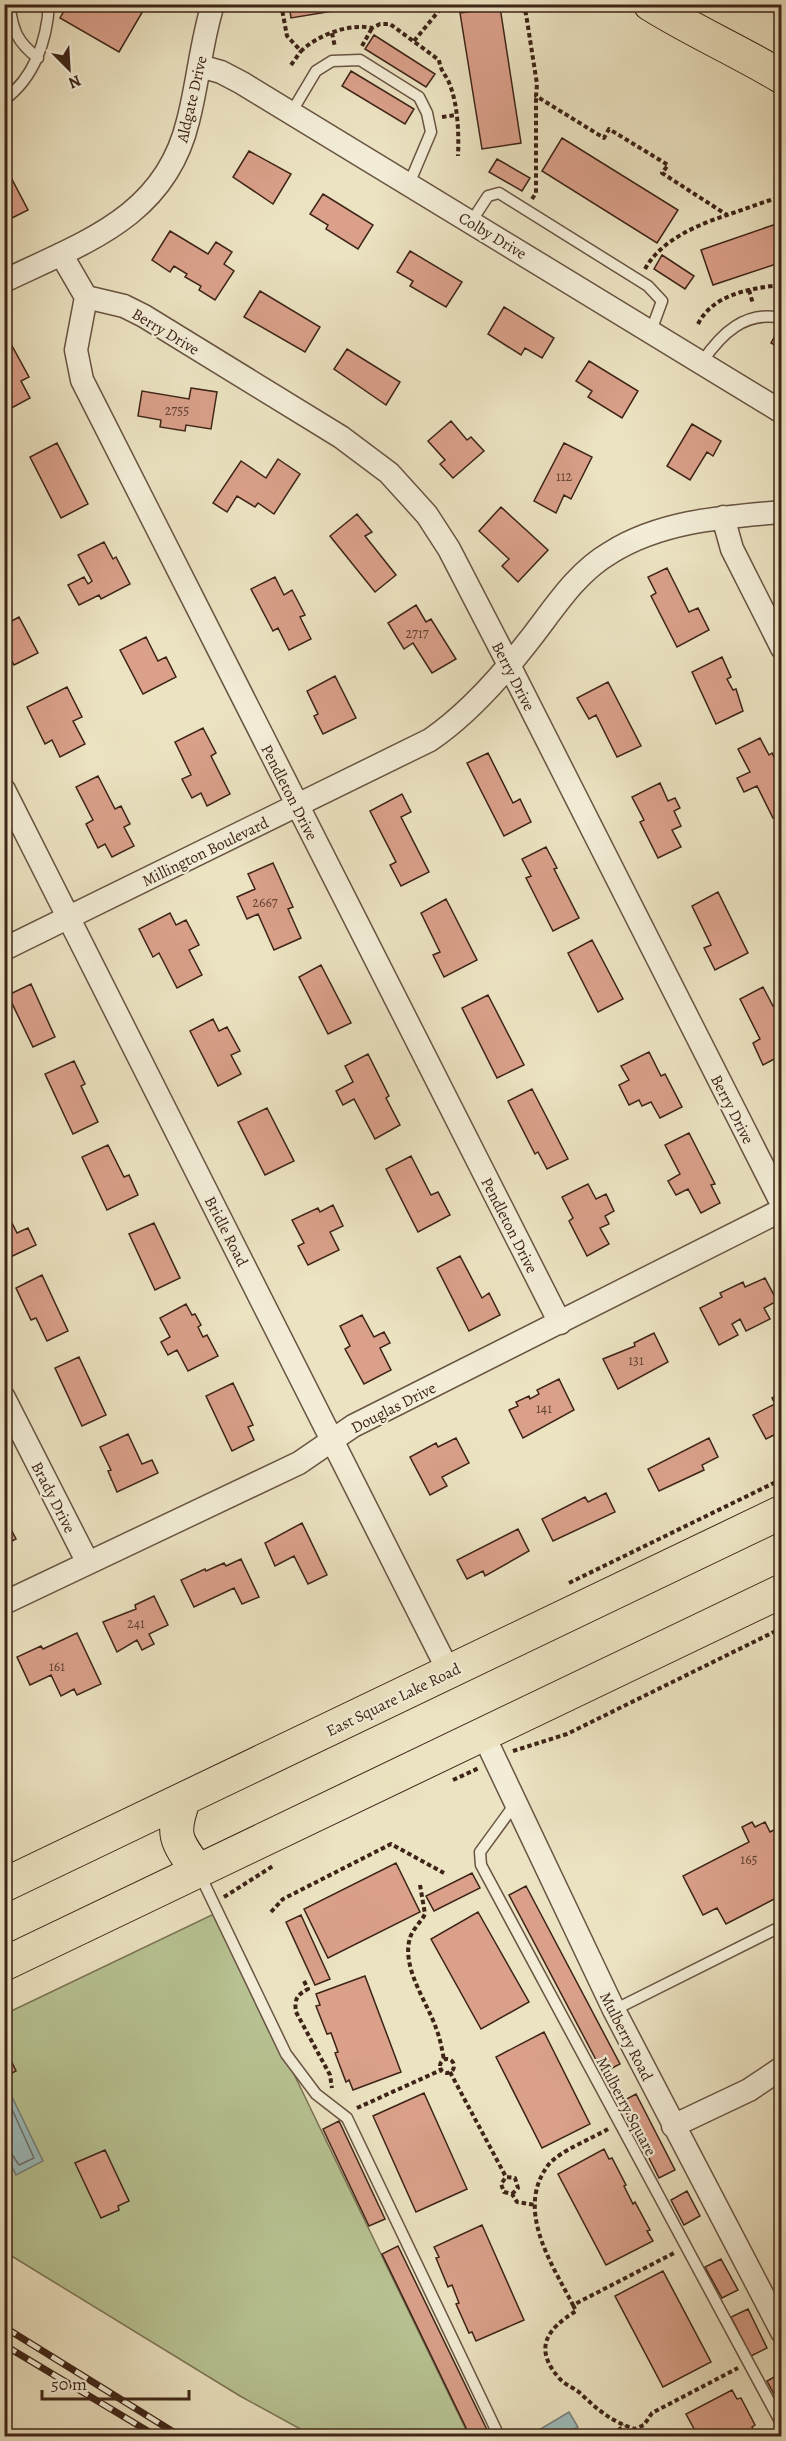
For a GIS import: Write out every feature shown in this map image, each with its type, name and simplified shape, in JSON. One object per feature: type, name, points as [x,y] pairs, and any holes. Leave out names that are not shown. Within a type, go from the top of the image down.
[{"type":"main road","points":[[650,4],[782,77]]},
{"type":"main road","name":"East Square Lake Road","points":[[4,1885],[782,1512]]},
{"type":"main road","points":[[4,1964],[782,1591]]},
{"type":"main road","points":[[184,1799],[176,1822],[176,1835],[180,1846],[198,1871]]},
{"type":"street","name":"Aldgate Drive","points":[[4,281],[101,233],[147,201],[162,182],[181,146],[213,4]]},
{"type":"street","name":"Colby Drive","points":[[200,66],[221,72],[242,82],[782,412]]},
{"type":"street","points":[[61,254],[86,297]]},
{"type":"street","name":"Berry Drive","points":[[86,297],[124,306],[144,316],[341,437],[389,473],[415,500],[438,530],[509,665],[782,1204]]},
{"type":"street","name":"Pendleton Drive","points":[[86,297],[76,350],[82,380],[560,1323]]},
{"type":"street","name":"Millington Boulevard","points":[[4,949],[430,740],[468,709],[509,665],[568,590],[593,564],[609,553],[659,531],[701,520],[782,512]]},
{"type":"street","points":[[723,518],[732,549],[782,648]]},
{"type":"street","name":"Bridle Road","points":[[4,790],[449,1672]]},
{"type":"street","name":"Douglas Drive","points":[[4,1603],[299,1463],[353,1426],[782,1210]]},
{"type":"street","name":"Brady Drive","points":[[4,1398],[88,1563]]},
{"type":"street","name":"Mulberry Road","points":[[483,1734],[614,2010],[782,2332]]},
{"type":"street","points":[[673,2126],[749,2090],[782,2068]]},
{"type":"lane","points":[[9,4],[16,33],[23,46],[38,57]]},
{"type":"lane","points":[[4,100],[18,89],[38,57],[49,4]]},
{"type":"lane","points":[[291,113],[316,71],[332,61],[360,60],[419,97],[427,112],[432,132],[409,184]]},
{"type":"lane","points":[[471,222],[488,196],[499,193],[648,286],[662,301],[651,331]]},
{"type":"lane","points":[[702,362],[712,347],[735,326],[756,316],[782,318]]},
{"type":"lane","name":"Mulberry Square","points":[[515,1803],[480,1852],[481,1865],[782,2425]]},
{"type":"lane","points":[[198,1871],[286,2054],[316,2094],[344,2114],[500,2436]]},
{"type":"lane","points":[[614,2010],[782,1926]]},
{"type":"path","points":[[281,4],[287,36],[301,51]]},
{"type":"path","points":[[522,4],[537,84],[536,193]]},
{"type":"path","points":[[414,41],[444,5]]},
{"type":"path","points":[[291,64],[311,42],[332,33],[360,26],[372,28],[380,24],[390,24],[439,60],[440,72],[450,84],[459,134],[458,156]]},
{"type":"path","points":[[536,96],[604,138],[609,129],[668,165],[662,173],[728,215]]},
{"type":"path","points":[[651,259],[696,225],[782,196]]},
{"type":"path","points":[[698,324],[708,309],[734,294],[782,285]]},
{"type":"path","points":[[562,1586],[782,1479]]},
{"type":"path","points":[[517,1749],[567,1734],[782,1628]]},
{"type":"path","points":[[271,1912],[283,1899],[391,1844],[444,1873]]},
{"type":"path","points":[[420,1885],[425,1914],[410,1934],[409,1959],[417,1989],[437,2029],[444,2060],[441,2070]]},
{"type":"path","points":[[304,1981],[308,1989],[299,1994],[294,2002],[296,2012],[330,2075],[332,2087],[344,2114],[441,2070],[450,2073],[506,2177]]},
{"type":"path","points":[[444,2060],[449,2059],[453,2063],[454,2068],[450,2073]]},
{"type":"path","points":[[620,2123],[550,2163],[537,2192],[538,2235],[576,2311],[553,2328],[545,2340],[546,2356],[560,2379],[580,2392],[595,2408],[635,2429],[644,2425],[652,2413],[748,2363]]},
{"type":"path","points":[[506,2177],[515,2178],[518,2182],[518,2188],[512,2194],[506,2194],[502,2190],[502,2181],[506,2177]]},
{"type":"path","points":[[512,2194],[517,2202],[536,2205]]},
{"type":"path","points":[[573,2305],[686,2247]]},
{"type":"path","points":[[613,2436],[624,2425]]},
{"type":"green space","points":[[216,1913],[469,2436],[313,2436],[240,2396],[5,2252],[5,2014]]},
{"type":"water","points":[[12,2097],[43,2161],[16,2175],[5,2152],[5,2101]]},
{"type":"water","points":[[569,2412],[578,2427],[563,2436],[533,2436],[532,2434]]},
{"type":"building","points":[[68,4],[147,4],[119,52],[60,18]]},
{"type":"building","points":[[289,4],[376,4],[291,18]]},
{"type":"building","points":[[500,7],[521,143],[482,149],[460,13]]},
{"type":"building","points":[[374,35],[435,74],[426,87],[365,49]]},
{"type":"building","points":[[351,71],[414,109],[405,124],[342,86]]},
{"type":"building","points":[[562,138],[678,210],[657,243],[542,171]]},
{"type":"building","points":[[249,151],[291,174],[273,204],[233,177]]},
{"type":"building","points":[[497,159],[530,178],[522,191],[489,172]]},
{"type":"building","points":[[4,164],[28,210],[4,222]]},
{"type":"building","points":[[323,194],[373,225],[358,249],[326,229],[328,225],[310,214]]},
{"type":"building","points":[[782,222],[782,262],[713,285],[701,250]]},
{"type":"building","points":[[170,231],[208,254],[216,242],[232,252],[224,264],[234,271],[215,300],[199,290],[201,286],[185,277],[187,274],[174,266],[170,272],[152,260]]},
{"type":"building","points":[[410,251],[462,282],[446,307],[410,286],[413,281],[397,272]]},
{"type":"building","points":[[662,255],[694,276],[685,289],[654,269]]},
{"type":"building","points":[[260,291],[320,327],[305,352],[244,317]]},
{"type":"building","points":[[504,307],[554,338],[542,358],[525,348],[521,355],[488,334]]},
{"type":"building","points":[[780,327],[782,328],[782,349],[771,343]]},
{"type":"building","points":[[5,333],[29,377],[21,381],[30,398],[6,411],[4,407]]},
{"type":"building","points":[[347,349],[400,382],[386,405],[334,369]]},
{"type":"building","points":[[589,361],[638,391],[622,418],[588,397],[592,391],[576,381]]},
{"type":"building","points":[[191,388],[217,392],[211,429],[186,425],[185,431],[160,427],[161,420],[138,416],[142,391],[189,399]]},
{"type":"building","points":[[451,421],[467,440],[471,437],[484,451],[453,478],[440,464],[445,460],[428,441]]},
{"type":"building","points":[[692,424],[721,441],[713,456],[707,452],[690,480],[667,466]]},
{"type":"building","points":[[57,443],[88,504],[61,518],[30,457]]},
{"type":"building","points":[[564,443],[592,457],[571,499],[564,495],[556,513],[534,501]]},
{"type":"building","points":[[278,459],[300,474],[274,514],[258,503],[255,507],[237,496],[227,512],[213,503],[241,461],[266,478]]},
{"type":"building","points":[[501,507],[548,550],[518,582],[502,566],[509,559],[479,531]]},
{"type":"building","points":[[357,514],[372,532],[365,536],[396,575],[375,592],[330,536]]},
{"type":"building","points":[[104,542],[113,559],[116,557],[130,584],[101,599],[99,595],[79,605],[68,585],[84,577],[88,584],[92,581],[78,555]]},
{"type":"building","points":[[667,568],[689,612],[698,608],[709,630],[677,647],[651,596],[656,593],[648,577]]},
{"type":"building","points":[[275,577],[284,595],[292,590],[305,615],[300,617],[311,639],[289,650],[278,628],[273,631],[251,589]]},
{"type":"building","points":[[416,605],[426,622],[431,619],[456,659],[432,673],[413,643],[404,649],[388,623]]},
{"type":"building","points":[[19,617],[38,653],[14,665],[4,647],[4,625]]},
{"type":"building","points":[[146,637],[158,661],[166,657],[176,677],[143,694],[120,650]]},
{"type":"building","points":[[722,657],[731,677],[727,679],[733,690],[736,689],[743,711],[716,724],[692,672]]},
{"type":"building","points":[[335,676],[356,718],[323,734],[314,716],[318,714],[307,691]]},
{"type":"building","points":[[608,682],[641,746],[617,757],[596,715],[589,719],[577,698]]},
{"type":"building","points":[[67,687],[82,717],[73,721],[85,744],[60,757],[52,740],[45,744],[27,707]]},
{"type":"building","points":[[203,728],[216,753],[211,756],[230,794],[207,806],[201,793],[192,798],[182,779],[191,775],[175,742]]},
{"type":"building","points":[[760,738],[769,755],[772,753],[782,773],[782,814],[773,818],[757,786],[744,792],[737,778],[750,772],[738,749]]},
{"type":"building","points":[[488,753],[513,803],[520,799],[531,822],[504,836],[467,763]]},
{"type":"building","points":[[98,776],[115,809],[121,806],[130,824],[124,827],[134,846],[112,857],[105,844],[98,848],[86,824],[93,820],[76,787]]},
{"type":"building","points":[[660,783],[668,801],[675,798],[680,808],[674,811],[681,826],[672,830],[681,847],[658,858],[640,822],[644,820],[632,797]]},
{"type":"building","points":[[402,794],[411,812],[401,817],[429,872],[401,886],[390,865],[396,862],[370,811]]},
{"type":"building","points":[[546,847],[557,868],[554,869],[579,918],[553,931],[526,878],[531,876],[522,859]]},
{"type":"building","points":[[273,863],[293,907],[288,909],[301,938],[274,950],[258,914],[247,919],[237,897],[255,889],[248,874]]},
{"type":"building","points":[[718,892],[748,953],[715,970],[704,948],[711,945],[692,906]]},
{"type":"building","points":[[446,899],[477,960],[444,977],[433,955],[440,952],[421,913]]},
{"type":"building","points":[[170,913],[176,925],[186,920],[199,945],[189,950],[202,975],[177,988],[159,953],[153,957],[139,929]]},
{"type":"building","points":[[592,940],[623,999],[598,1012],[568,953]]},
{"type":"building","points":[[321,965],[351,1023],[328,1034],[299,977]]},
{"type":"building","points":[[31,984],[55,1037],[33,1047],[8,995]]},
{"type":"building","points":[[763,987],[773,1006],[782,1001],[782,1055],[763,1065],[753,1043],[760,1039],[740,999]]},
{"type":"building","points":[[488,995],[524,1065],[497,1078],[462,1008]]},
{"type":"building","points":[[213,1019],[219,1031],[227,1027],[240,1051],[231,1055],[241,1074],[218,1086],[190,1031]]},
{"type":"building","points":[[649,1052],[661,1076],[665,1074],[682,1107],[660,1118],[651,1102],[642,1106],[639,1100],[629,1105],[619,1085],[629,1080],[621,1066]]},
{"type":"building","points":[[368,1054],[389,1096],[386,1098],[400,1125],[375,1139],[354,1099],[343,1105],[336,1091],[353,1082],[345,1066]]},
{"type":"building","points":[[74,1061],[85,1084],[81,1086],[98,1122],[73,1134],[45,1074]]},
{"type":"building","points":[[532,1089],[568,1159],[547,1169],[538,1152],[535,1154],[508,1101]]},
{"type":"building","points":[[267,1108],[294,1161],[265,1175],[238,1122]]},
{"type":"building","points":[[689,1133],[715,1184],[711,1185],[720,1203],[701,1213],[688,1189],[676,1195],[668,1181],[680,1174],[665,1145]]},
{"type":"building","points":[[108,1145],[124,1177],[129,1175],[138,1195],[107,1210],[82,1157]]},
{"type":"building","points":[[411,1156],[431,1195],[438,1192],[450,1215],[418,1232],[386,1169]]},
{"type":"building","points":[[588,1184],[596,1199],[606,1194],[614,1211],[605,1216],[609,1224],[600,1228],[609,1244],[587,1256],[569,1221],[573,1218],[562,1197]]},
{"type":"building","points":[[333,1205],[343,1226],[330,1232],[339,1250],[308,1265],[298,1246],[304,1243],[292,1220],[318,1208],[320,1212]]},
{"type":"building","points":[[4,1207],[17,1233],[28,1228],[36,1245],[4,1260]]},
{"type":"building","points":[[154,1223],[180,1278],[155,1290],[129,1234]]},
{"type":"building","points":[[460,1256],[482,1298],[489,1293],[500,1315],[469,1331],[437,1268]]},
{"type":"building","points":[[42,1275],[68,1331],[47,1341],[36,1318],[31,1320],[16,1288]]},
{"type":"building","points":[[765,1278],[777,1301],[764,1308],[770,1319],[746,1331],[740,1319],[732,1324],[738,1335],[719,1345],[700,1308],[722,1297],[720,1293],[743,1282],[745,1287]]},
{"type":"building","points":[[186,1304],[201,1325],[198,1327],[203,1337],[207,1335],[218,1356],[188,1371],[177,1350],[168,1355],[161,1342],[170,1337],[160,1318]]},
{"type":"building","points":[[362,1315],[374,1337],[384,1332],[390,1343],[380,1348],[391,1370],[364,1384],[345,1349],[350,1346],[340,1326]]},
{"type":"building","points":[[654,1333],[668,1362],[618,1389],[603,1359],[635,1346],[634,1343]]},
{"type":"building","points":[[79,1357],[106,1415],[82,1426],[55,1368]]},
{"type":"building","points":[[559,1379],[574,1410],[523,1438],[509,1410],[518,1406],[516,1402],[529,1396],[530,1399],[539,1394],[537,1390]]},
{"type":"building","points":[[233,1383],[253,1425],[248,1427],[254,1440],[232,1451],[206,1396]]},
{"type":"building","points":[[782,1392],[782,1431],[766,1439],[753,1415],[775,1404],[772,1398]]},
{"type":"building","points":[[128,1434],[142,1464],[152,1460],[158,1473],[117,1492],[108,1471],[111,1470],[100,1447]]},
{"type":"building","points":[[456,1438],[469,1463],[442,1477],[447,1486],[430,1495],[410,1457],[436,1443],[438,1447]]},
{"type":"building","points":[[709,1438],[718,1457],[702,1465],[704,1470],[659,1491],[648,1469]]},
{"type":"building","points":[[606,1493],[615,1512],[553,1541],[542,1519],[585,1497],[588,1502]]},
{"type":"building","points":[[6,1520],[16,1539],[4,1545],[4,1521]]},
{"type":"building","points":[[302,1523],[327,1575],[308,1584],[294,1556],[275,1566],[265,1543]]},
{"type":"building","points":[[518,1529],[529,1551],[485,1576],[483,1571],[467,1579],[457,1560]]},
{"type":"building","points":[[241,1559],[259,1597],[242,1604],[234,1588],[194,1607],[181,1580],[205,1569],[206,1571],[224,1563],[226,1566]]},
{"type":"building","points":[[154,1596],[168,1625],[149,1634],[154,1644],[142,1650],[137,1640],[117,1652],[103,1622],[136,1609],[135,1605]]},
{"type":"building","points":[[77,1633],[101,1684],[77,1695],[74,1689],[61,1696],[51,1675],[30,1685],[17,1657],[41,1646],[43,1649]]},
{"type":"building","points":[[752,1822],[755,1827],[765,1822],[770,1832],[782,1826],[782,1899],[780,1896],[726,1924],[717,1908],[703,1915],[683,1876],[749,1842],[742,1827]]},
{"type":"building","points":[[396,1863],[420,1912],[328,1958],[304,1909]]},
{"type":"building","points":[[472,1873],[480,1888],[434,1911],[426,1896]]},
{"type":"building","points":[[526,1886],[620,2064],[603,2073],[509,1895]]},
{"type":"building","points":[[478,1912],[529,2002],[481,2029],[431,1939]]},
{"type":"building","points":[[301,1915],[330,1979],[315,1985],[286,1922]]},
{"type":"building","points":[[365,1976],[401,2072],[353,2090],[349,2080],[346,2082],[335,2053],[338,2052],[331,2033],[327,2034],[316,2006],[320,2005],[316,1994]]},
{"type":"building","points":[[544,2032],[590,2124],[542,2148],[496,2057]]},
{"type":"building","points":[[4,2046],[16,2071],[4,2077]]},
{"type":"building","points":[[424,2093],[467,2189],[416,2212],[373,2116]]},
{"type":"building","points":[[636,2094],[675,2170],[659,2178],[621,2102]]},
{"type":"building","points":[[339,2121],[385,2219],[369,2226],[323,2129]]},
{"type":"building","points":[[604,2149],[609,2159],[612,2158],[633,2204],[635,2202],[650,2230],[647,2231],[653,2241],[606,2265],[558,2174]]},
{"type":"building","points":[[105,2150],[129,2201],[118,2206],[119,2210],[101,2218],[75,2163]]},
{"type":"building","points":[[687,2191],[700,2216],[684,2225],[671,2200]]},
{"type":"building","points":[[482,2225],[524,2320],[476,2341],[472,2332],[469,2333],[456,2304],[459,2303],[452,2285],[448,2287],[434,2247]]},
{"type":"building","points":[[398,2246],[490,2436],[470,2436],[382,2254]]},
{"type":"building","points":[[721,2259],[738,2290],[722,2298],[705,2267]]},
{"type":"building","points":[[663,2271],[711,2362],[663,2387],[615,2296]]},
{"type":"building","points":[[748,2309],[767,2348],[751,2356],[731,2317]]},
{"type":"building","points":[[782,2373],[782,2409],[767,2381]]},
{"type":"building","points":[[732,2390],[737,2399],[741,2398],[755,2425],[752,2427],[757,2436],[698,2436],[686,2414]]},
{"type":"railway","points":[[4,2327],[180,2436]]},
{"type":"railway","points":[[4,2345],[156,2436]]}]
